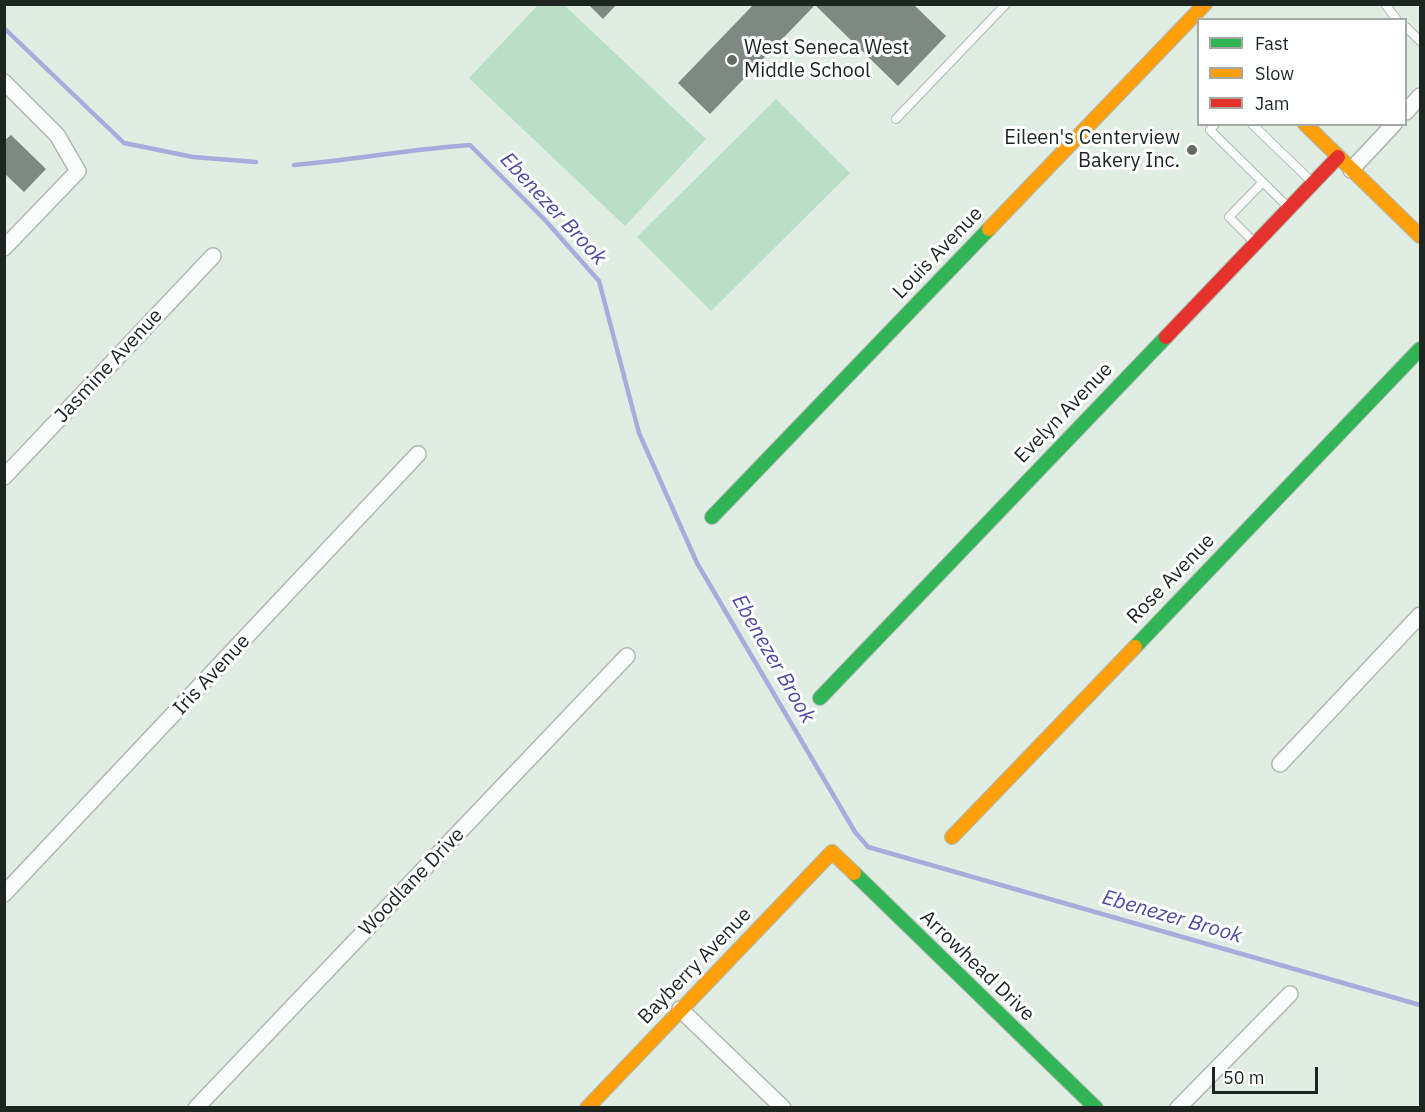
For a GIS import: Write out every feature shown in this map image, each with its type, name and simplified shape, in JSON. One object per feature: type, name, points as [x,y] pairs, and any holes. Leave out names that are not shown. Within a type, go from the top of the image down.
[{"type":"street","points":[[1180,4],[1196,20]]},
{"type":"street","name":"Louis Avenue","points":[[1197,18],[1205,4]]},
{"type":"street","name":"Louis Avenue","points":[[712,517],[1196,20]]},
{"type":"street","points":[[4,82],[57,135],[78,171],[4,248]]},
{"type":"street","points":[[1407,111],[1420,96]]},
{"type":"street","points":[[1307,126],[1420,236]]},
{"type":"street","points":[[1351,170],[1392,126]]},
{"type":"street","name":"Evelyn Avenue","points":[[820,698],[1338,157]]},
{"type":"street","name":"Jasmine Avenue","points":[[4,477],[213,256]]},
{"type":"street","name":"Rose Avenue","points":[[952,837],[1420,349]]},
{"type":"street","name":"Iris Avenue","points":[[4,894],[418,454]]},
{"type":"street","points":[[1280,764],[1420,615]]},
{"type":"street","name":"Woodlane Drive","points":[[196,1107],[627,656]]},
{"type":"street","name":"Bayberry Avenue","points":[[587,1107],[832,852]]},
{"type":"street","name":"Arrowhead Drive","points":[[832,852],[1095,1107]]},
{"type":"street","points":[[1178,1107],[1290,993]]},
{"type":"street","points":[[680,1009],[783,1107]]},
{"type":"lane","points":[[896,119],[1006,4]]},
{"type":"lane","points":[[1385,4],[1396,18]]},
{"type":"lane","points":[[1407,28],[1420,41]]},
{"type":"lane","points":[[1213,126],[1210,130],[1289,208]]},
{"type":"lane","points":[[1254,126],[1313,183]]},
{"type":"lane","points":[[1255,243],[1229,218],[1263,182]]},
{"type":"green space","points":[[538,5],[564,5],[706,139],[625,226],[469,78]]},
{"type":"green space","points":[[776,99],[850,173],[711,311],[637,237]]},
{"type":"building","points":[[588,4],[617,4],[603,19]]},
{"type":"building","name":"West Seneca West Middle School","points":[[754,4],[913,4],[946,36],[898,86],[815,5],[710,114],[678,83]]},
{"type":"building","points":[[11,135],[46,169],[24,192],[4,173],[4,141]]},
{"type":"waterway","name":"Ebenezer Brook","points":[[4,28],[124,143],[193,157],[256,162]]},
{"type":"waterway","name":"Ebenezer Brook","points":[[294,165],[470,145],[544,219],[599,281],[639,433],[697,563],[855,832],[868,847],[1420,1005]]},
{"type":"traffic: fast","points":[[712,517],[989,229]]},
{"type":"traffic: fast","points":[[820,698],[1166,337]]},
{"type":"traffic: fast","points":[[1135,647],[1420,349]]},
{"type":"traffic: fast","points":[[854,873],[1096,1108]]},
{"type":"traffic: slow","points":[[989,229],[1205,4]]},
{"type":"traffic: slow","points":[[1307,126],[1420,236]]},
{"type":"traffic: slow","points":[[952,837],[1135,647]]},
{"type":"traffic: slow","points":[[587,1108],[832,852],[854,873]]},
{"type":"traffic: jam","points":[[1166,337],[1338,157]]},
{"type":"place","name":"West Seneca West Middle School","points":[[732,60]]},
{"type":"place","name":"Eileen's Centerview Bakery Inc.","points":[[1192,150]]}]
